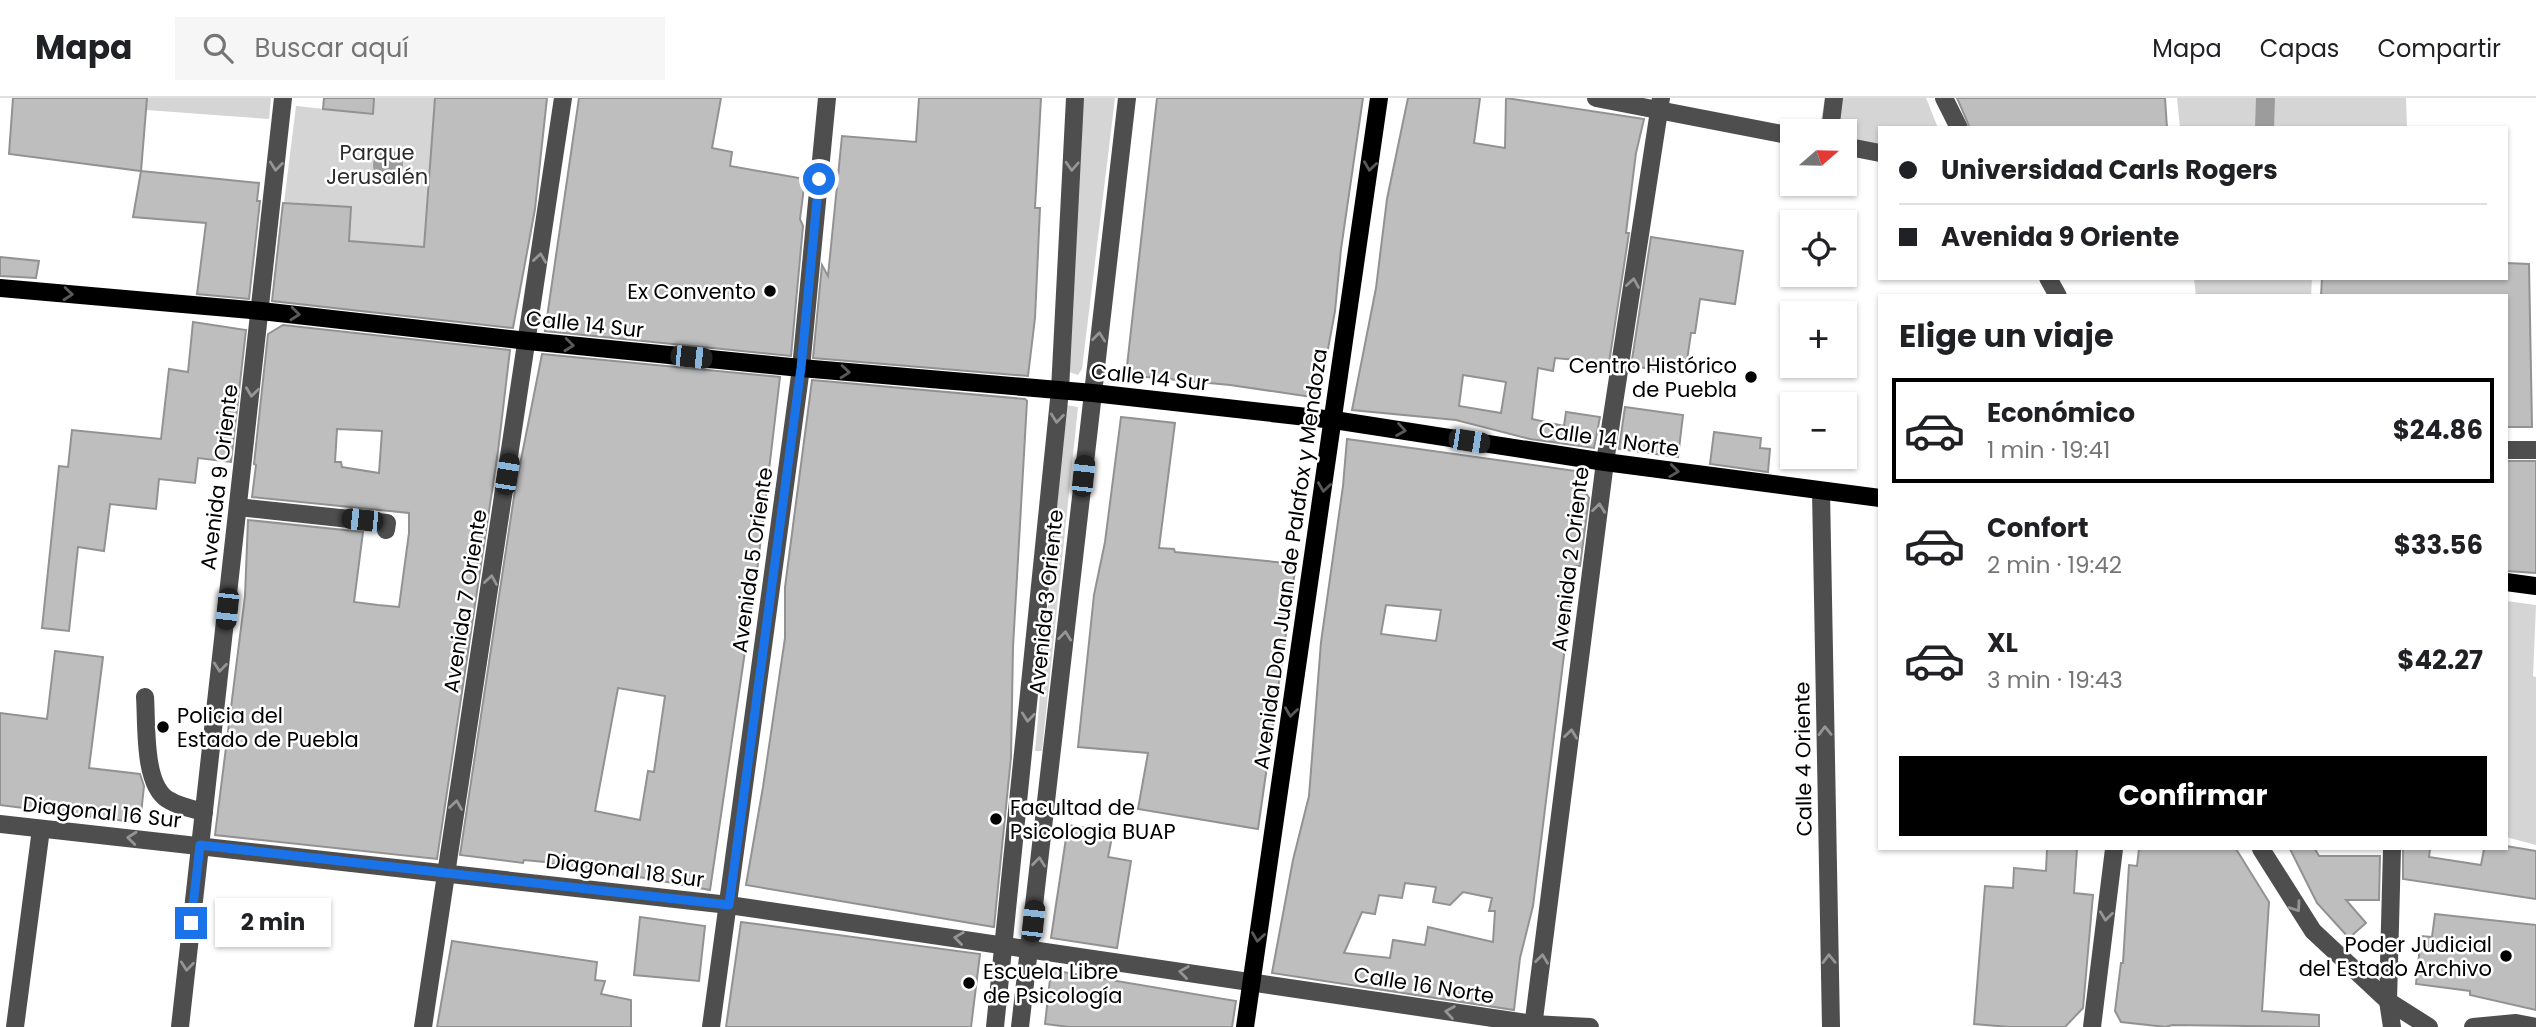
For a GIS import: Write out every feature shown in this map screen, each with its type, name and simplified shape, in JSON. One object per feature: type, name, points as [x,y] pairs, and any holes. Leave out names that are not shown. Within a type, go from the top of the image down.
[{"type":"main road","name":"Avenida Don Juan de Palafox y Mendoza","points":[[1244,1027],[1379,98]]},
{"type":"main road","name":"Calle 14 Sur","points":[[0,288],[261,311],[801,368],[1093,393],[1334,420]]},
{"type":"main road","name":"Calle 14 Norte","points":[[1334,420],[1605,462],[1878,498]]},
{"type":"main road","points":[[2508,582],[2536,586]]},
{"type":"street","name":"Avenida 9 Oriente","points":[[180,1027],[283,98]]},
{"type":"street","name":"Avenida 7 Oriente","points":[[423,1027],[563,98]]},
{"type":"street","name":"Avenida 5 Oriente","points":[[711,1027],[801,368],[827,98]]},
{"type":"street","name":"Avenida 3 Oriente","points":[[995,1027],[1059,390],[1075,98]]},
{"type":"street","name":"Avenida 3 Oriente","points":[[1020,1027],[1127,98]]},
{"type":"street","points":[[1596,98],[1661,104],[1780,133]]},
{"type":"street","points":[[1831,119],[1834,98]]},
{"type":"street","points":[[1944,98],[1958,126]]},
{"type":"street","name":"Avenida 2 Oriente","points":[[1533,1026],[1605,462],[1661,104]]},
{"type":"street","points":[[1857,149],[1878,153]]},
{"type":"street","points":[[2508,450],[2536,450]]},
{"type":"street","name":"Calle 4 Oriente","points":[[1821,491],[1830,1027]]},
{"type":"street","points":[[238,507],[387,523],[386,530]]},
{"type":"street","points":[[145,697],[150,768],[155,785],[165,798],[204,812]]},
{"type":"street","name":"Diagonal 16 Sur","points":[[0,824],[200,845]]},
{"type":"street","points":[[15,1027],[41,829]]},
{"type":"street","name":"Diagonal 18 Sur","points":[[200,845],[729,905],[1251,982]]},
{"type":"street","points":[[2092,1027],[2114,850]]},
{"type":"street","points":[[2261,850],[2313,931],[2388,1001],[2429,1027]]},
{"type":"street","points":[[2392,850],[2388,1001],[2392,1027]]},
{"type":"street","name":"Calle 16 Norte","points":[[1251,982],[1533,1026],[1590,1027]]},
{"type":"street","points":[[2473,1027],[2516,1023],[2536,1027]]},
{"type":"green space","points":[[147,98],[271,98],[269,119],[146,110]]},
{"type":"green space","name":"Parque Jerusalén","points":[[374,98],[435,98],[424,247],[349,241],[350,207],[284,203],[296,106],[373,114]]},
{"type":"green space","points":[[1080,98],[1115,98],[1082,369],[1078,375],[1069,372]]},
{"type":"green space","points":[[1825,98],[1926,98],[1937,126],[1878,126],[1878,150],[1857,146],[1857,119],[1821,119]]},
{"type":"green space","points":[[2177,98],[2406,98],[2407,126],[2180,126]]},
{"type":"green space","points":[[2194,280],[2312,280],[2311,294],[2196,294]]},
{"type":"green space","points":[[1066,405],[1078,407],[1042,751],[1035,751]]},
{"type":"green space","points":[[2508,601],[2536,605],[2533,676],[2536,677],[2536,845],[2508,838]]},
{"type":"shaded area","points":[[2256,98],[2275,98],[2274,126],[2255,126]]},
{"type":"shaded area","points":[[388,150],[399,154],[403,165],[399,176],[388,180],[377,176],[373,165],[377,154]]},
{"type":"building","points":[[13,98],[147,98],[141,171],[9,154]]},
{"type":"building","points":[[324,98],[374,98],[373,114],[323,109]]},
{"type":"building","points":[[435,98],[547,98],[535,209],[513,328],[272,301],[283,203],[351,207],[349,241],[424,247]]},
{"type":"building","points":[[579,98],[721,98],[712,148],[732,152],[730,166],[805,179],[791,356],[545,331]]},
{"type":"building","points":[[919,98],[1041,98],[1035,208],[1040,208],[1035,318],[1028,376],[813,358],[822,265],[828,276],[842,136],[916,142]]},
{"type":"building","points":[[1157,98],[1363,98],[1341,249],[1335,311],[1319,398],[1230,385],[1126,375]]},
{"type":"building","points":[[1408,98],[1480,98],[1474,143],[1505,148],[1506,98],[1644,119],[1636,153],[1626,233],[1629,233],[1609,363],[1555,358],[1553,371],[1538,368],[1532,419],[1564,426],[1566,412],[1600,417],[1594,448],[1530,439],[1456,420],[1352,410],[1376,288],[1387,199]],"holes":[[[1463,375],[1506,382],[1501,413],[1459,406]]]},
{"type":"building","points":[[1957,98],[2165,98],[2167,126],[1969,126]]},
{"type":"building","points":[[141,171],[259,183],[257,201],[260,201],[249,299],[197,294],[206,223],[133,217]]},
{"type":"building","points":[[1651,237],[1743,251],[1735,304],[1700,299],[1695,333],[1691,333],[1685,374],[1631,366]]},
{"type":"building","points":[[0,257],[39,261],[36,278],[0,276]]},
{"type":"building","points":[[2508,263],[2529,264],[2532,427],[2508,427],[2508,294],[2321,294],[2322,280],[2508,280]]},
{"type":"building","points":[[193,322],[246,330],[231,462],[198,458],[195,483],[159,479],[156,509],[110,504],[104,551],[78,547],[69,631],[42,628],[59,466],[68,467],[72,430],[161,439],[169,369],[188,372]]},
{"type":"building","points":[[283,325],[510,350],[498,451],[437,859],[215,835],[245,596],[248,520],[363,532],[354,602],[399,607],[409,533],[409,513],[252,497],[268,334]],"holes":[[[337,429],[382,431],[379,473],[342,467],[341,462],[335,462]]]},
{"type":"building","points":[[542,354],[780,377],[758,563],[710,890],[646,878],[584,871],[545,862],[524,860],[523,863],[460,855],[515,490]],"holes":[[[618,688],[665,696],[654,772],[648,771],[640,820],[595,811]]]},
{"type":"building","points":[[812,380],[1027,401],[1013,647],[1011,757],[994,927],[746,885],[785,638],[785,587]]},
{"type":"building","points":[[1625,407],[1683,415],[1678,457],[1619,449]]},
{"type":"building","points":[[1121,417],[1175,423],[1159,548],[1174,549],[1175,552],[1296,564],[1258,829],[1138,809],[1148,753],[1078,747],[1094,595],[1105,542]]},
{"type":"building","points":[[1714,432],[1761,438],[1760,448],[1770,449],[1768,472],[1710,464]]},
{"type":"building","points":[[1347,439],[1583,472],[1581,485],[1589,498],[1580,566],[1575,566],[1533,906],[1520,958],[1514,1010],[1272,973],[1293,860],[1309,796],[1321,642]],"holes":[[[1386,605],[1441,610],[1436,641],[1381,634]],[[1405,883],[1436,887],[1433,902],[1450,905],[1463,892],[1492,898],[1489,911],[1495,911],[1493,942],[1428,927],[1425,945],[1393,940],[1390,958],[1344,953],[1362,912],[1375,914],[1379,895],[1402,898]]]},
{"type":"building","points":[[2508,461],[2536,461],[2536,573],[2508,571]]},
{"type":"building","points":[[55,651],[103,657],[89,768],[140,774],[144,786],[140,823],[0,805],[0,713],[47,719]]},
{"type":"building","points":[[1068,825],[1113,832],[1108,857],[1131,861],[1117,948],[1051,938]]},
{"type":"building","points":[[2508,846],[2536,851],[2536,899],[2403,879],[2403,850],[2430,850],[2429,857],[2481,865],[2484,850],[2508,850]]},
{"type":"building","points":[[2047,850],[2077,850],[2074,893],[2093,895],[2083,1008],[2065,1027],[1974,1024],[1985,886],[2013,888],[2014,868],[2046,871]]},
{"type":"building","points":[[2139,850],[2237,850],[2269,902],[2262,1011],[2319,1015],[2319,1027],[2166,1027],[2121,1022],[2115,1011],[2123,963],[2129,865],[2137,866]]},
{"type":"building","points":[[2290,850],[2316,850],[2319,856],[2380,856],[2379,900],[2346,900],[2366,923],[2349,938],[2317,903]]},
{"type":"building","points":[[2435,914],[2536,925],[2536,1010],[2470,995],[2470,991],[2416,984],[2421,936],[2432,937]]},
{"type":"building","points":[[640,917],[705,926],[699,981],[634,975]]},
{"type":"building","points":[[741,922],[980,954],[971,1027],[726,1027]]},
{"type":"building","points":[[452,941],[597,962],[595,980],[605,981],[601,994],[631,1000],[631,1027],[437,1027]]},
{"type":"building","points":[[1051,970],[1236,1001],[1232,1027],[1069,1027],[1045,1024]]},
{"type":"place","name":"Ex Convento","points":[[770,291]]},
{"type":"place","name":"Centro Histórico de Puebla","points":[[1751,377]]},
{"type":"place","name":"Policia del Estado de Puebla","points":[[163,727]]},
{"type":"place","name":"Facultad de Psicologia BUAP","points":[[996,819]]},
{"type":"place","name":"Poder Judicial del Estado Archivo","points":[[2506,956]]},
{"type":"place","name":"Escuela Libre de Psicología","points":[[969,983]]},
{"type":"route","points":[[191,923],[200,845],[729,905],[801,368],[819,179]]}]
